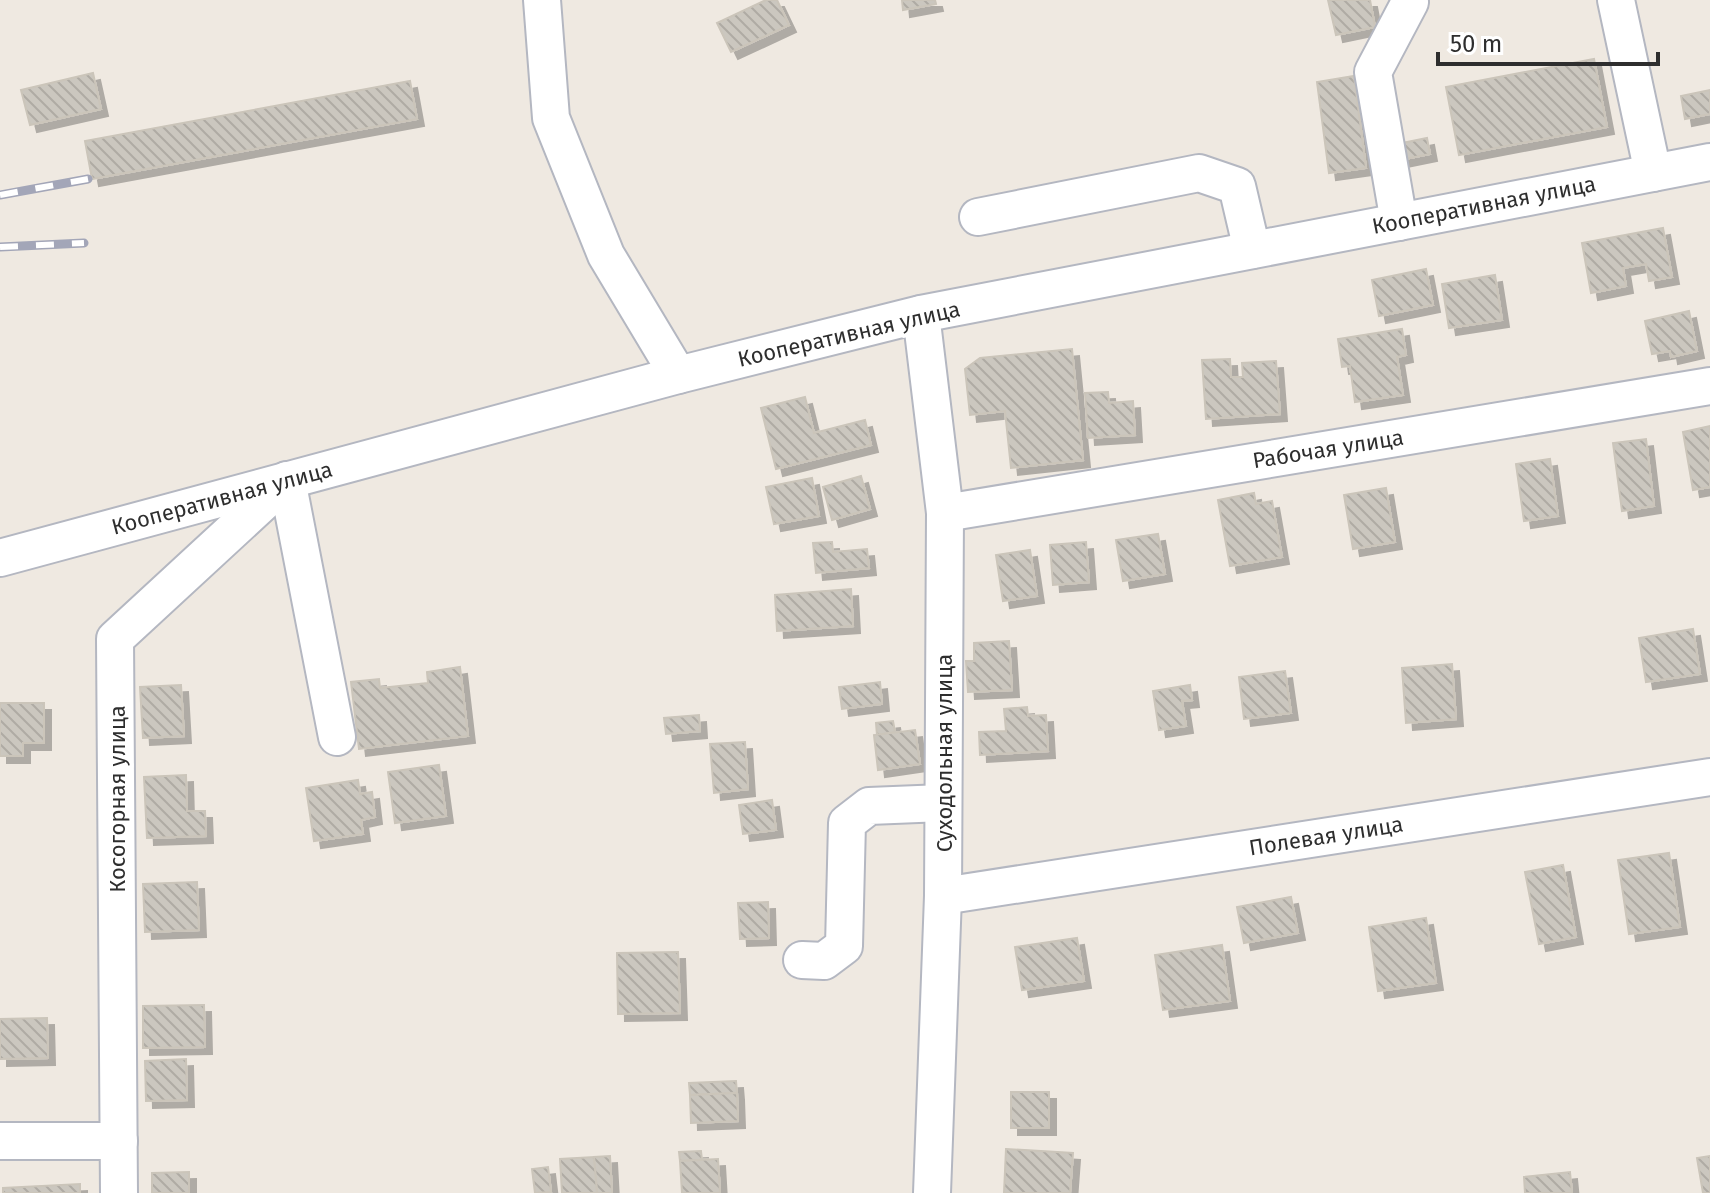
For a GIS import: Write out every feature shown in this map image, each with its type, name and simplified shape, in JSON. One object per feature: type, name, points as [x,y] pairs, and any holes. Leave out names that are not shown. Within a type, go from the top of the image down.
[{"type":"street","points":[[542,0],[551,118],[606,255],[678,375]]},
{"type":"street","points":[[1616,0],[1653,173]]},
{"type":"street","points":[[1399,222],[1373,72],[1410,2]]},
{"type":"street","name":"Кооперативная улица","points":[[0,558],[678,375],[921,314],[1710,162]]},
{"type":"street","points":[[978,217],[1199,173],[1237,186],[1252,250]]},
{"type":"street","name":"Суходольная улица","points":[[921,314],[945,513],[943,896],[932,1193]]},
{"type":"street","name":"Рабочая улица","points":[[945,513],[1710,386]]},
{"type":"street","points":[[287,480],[337,737]]},
{"type":"street","name":"Косогорная улица","points":[[119,1193],[115,639],[287,480]]},
{"type":"street","name":"Полевая улица","points":[[943,896],[1710,777]]},
{"type":"street","points":[[802,960],[824,961],[844,946],[847,823],[869,806],[943,803]]},
{"type":"street","points":[[0,1141],[119,1141]]},
{"type":"building","points":[[766,0],[777,0],[789,25],[731,52],[717,23]]},
{"type":"building","points":[[902,0],[935,0],[936,4],[903,10]]},
{"type":"building","points":[[1328,0],[1370,0],[1375,27],[1336,35]]},
{"type":"building","points":[[1594,59],[1607,127],[1459,155],[1446,87]]},
{"type":"building","points":[[93,73],[101,109],[30,125],[21,90]]},
{"type":"building","points":[[1354,76],[1366,168],[1329,173],[1317,82]]},
{"type":"building","points":[[410,81],[417,119],[92,179],[85,141]]},
{"type":"building","points":[[1710,90],[1710,114],[1685,119],[1681,96]]},
{"type":"building","points":[[1427,138],[1430,154],[1400,160],[1397,144]]},
{"type":"building","points":[[1663,228],[1672,277],[1649,281],[1646,264],[1623,268],[1626,286],[1591,293],[1582,243]]},
{"type":"building","points":[[1426,269],[1433,305],[1379,316],[1372,280]]},
{"type":"building","points":[[1495,275],[1502,320],[1449,328],[1442,284]]},
{"type":"building","points":[[1689,311],[1697,351],[1671,357],[1670,351],[1652,354],[1645,321]]},
{"type":"building","points":[[1402,329],[1406,355],[1397,357],[1403,395],[1355,402],[1350,366],[1342,367],[1338,339]]},
{"type":"building","points":[[1072,349],[1083,460],[1011,468],[1005,411],[970,415],[965,369],[980,358]]},
{"type":"building","points":[[1230,359],[1231,377],[1243,377],[1242,363],[1276,361],[1280,414],[1206,419],[1202,360]]},
{"type":"building","points":[[1108,392],[1109,403],[1133,401],[1135,435],[1088,438],[1085,393]]},
{"type":"building","points":[[805,397],[814,433],[865,420],[871,445],[776,469],[761,408]]},
{"type":"building","points":[[1710,426],[1710,487],[1693,490],[1683,432]]},
{"type":"building","points":[[1646,439],[1654,506],[1622,511],[1613,443]]},
{"type":"building","points":[[1550,459],[1558,516],[1524,521],[1516,464]]},
{"type":"building","points":[[861,476],[870,509],[832,520],[823,487]]},
{"type":"building","points":[[812,478],[819,516],[774,524],[766,487]]},
{"type":"building","points":[[1386,488],[1395,542],[1353,549],[1344,495]]},
{"type":"building","points":[[1254,493],[1256,504],[1272,501],[1282,557],[1230,566],[1218,500]]},
{"type":"building","points":[[1158,534],[1165,574],[1123,581],[1116,540]]},
{"type":"building","points":[[832,542],[833,552],[867,549],[869,568],[816,573],[813,543]]},
{"type":"building","points":[[1086,542],[1089,582],[1053,585],[1050,545]]},
{"type":"building","points":[[1030,550],[1037,596],[1003,601],[996,555]]},
{"type":"building","points":[[851,589],[853,626],[777,631],[775,595]]},
{"type":"building","points":[[1693,629],[1700,674],[1646,682],[1639,638]]},
{"type":"building","points":[[1009,641],[1012,690],[968,692],[966,661],[974,661],[974,643]]},
{"type":"building","points":[[1452,664],[1456,719],[1406,723],[1402,668]]},
{"type":"building","points":[[460,667],[468,736],[359,749],[351,682],[379,679],[380,688],[428,683],[427,672]]},
{"type":"building","points":[[1285,671],[1291,713],[1244,719],[1239,677]]},
{"type":"building","points":[[880,682],[882,704],[842,709],[839,687]]},
{"type":"building","points":[[181,685],[184,736],[143,738],[140,687]]},
{"type":"building","points":[[1190,685],[1192,700],[1182,701],[1186,726],[1159,730],[1153,691]]},
{"type":"building","points":[[0,703],[44,703],[44,743],[23,743],[23,756],[0,756]]},
{"type":"building","points":[[1027,707],[1028,716],[1046,715],[1048,751],[980,755],[979,732],[1006,731],[1004,709]]},
{"type":"building","points":[[699,715],[700,731],[666,734],[664,718]]},
{"type":"building","points":[[893,721],[895,732],[877,735],[876,723]]},
{"type":"building","points":[[915,730],[920,764],[878,770],[874,735]]},
{"type":"building","points":[[745,742],[748,789],[714,793],[710,744]]},
{"type":"building","points":[[439,765],[446,816],[395,823],[388,772]]},
{"type":"building","points":[[186,775],[187,811],[205,811],[206,836],[147,838],[144,777]]},
{"type":"building","points":[[358,780],[360,794],[372,792],[375,817],[361,820],[363,834],[314,841],[306,788]]},
{"type":"building","points":[[772,800],[776,830],[743,834],[739,805]]},
{"type":"building","points":[[1669,853],[1680,927],[1629,934],[1618,860]]},
{"type":"building","points":[[1563,865],[1576,937],[1539,944],[1525,872]]},
{"type":"building","points":[[197,882],[199,930],[145,932],[143,884]]},
{"type":"building","points":[[1291,897],[1298,933],[1244,943],[1237,907]]},
{"type":"building","points":[[768,902],[769,938],[740,939],[738,903]]},
{"type":"building","points":[[1426,918],[1436,983],[1378,991],[1369,927]]},
{"type":"building","points":[[1077,938],[1084,981],[1022,990],[1015,947]]},
{"type":"building","points":[[1222,945],[1230,1001],[1163,1010],[1155,955]]},
{"type":"building","points":[[678,952],[680,1013],[618,1014],[617,953]]},
{"type":"building","points":[[204,1005],[205,1047],[143,1048],[143,1006]]},
{"type":"building","points":[[47,1018],[48,1058],[0,1059],[0,1019]]},
{"type":"building","points":[[186,1059],[187,1100],[146,1101],[145,1061]]},
{"type":"building","points":[[736,1081],[737,1093],[690,1095],[689,1083]]},
{"type":"building","points":[[1011,1092],[1049,1092],[1049,1128],[1011,1128]]},
{"type":"building","points":[[737,1093],[738,1121],[691,1123],[690,1095]]},
{"type":"building","points":[[1006,1149],[1073,1153],[1070,1193],[1004,1193]]},
{"type":"building","points":[[701,1151],[702,1160],[680,1161],[679,1152]]},
{"type":"building","points":[[610,1156],[612,1193],[597,1193],[594,1157]]},
{"type":"building","points":[[1710,1156],[1710,1193],[1703,1193],[1697,1158]]},
{"type":"building","points":[[594,1157],[597,1193],[562,1193],[560,1159]]},
{"type":"building","points":[[718,1159],[720,1193],[682,1193],[680,1161]]},
{"type":"building","points":[[548,1167],[551,1192],[535,1193],[532,1169]]},
{"type":"building","points":[[189,1172],[189,1193],[152,1193],[152,1173]]},
{"type":"building","points":[[1570,1172],[1572,1193],[1525,1193],[1524,1177]]},
{"type":"building","points":[[80,1184],[80,1193],[3,1193],[3,1188]]},
{"type":"railway","points":[[0,195],[88,179]]},
{"type":"railway","points":[[0,247],[84,243]]}]
